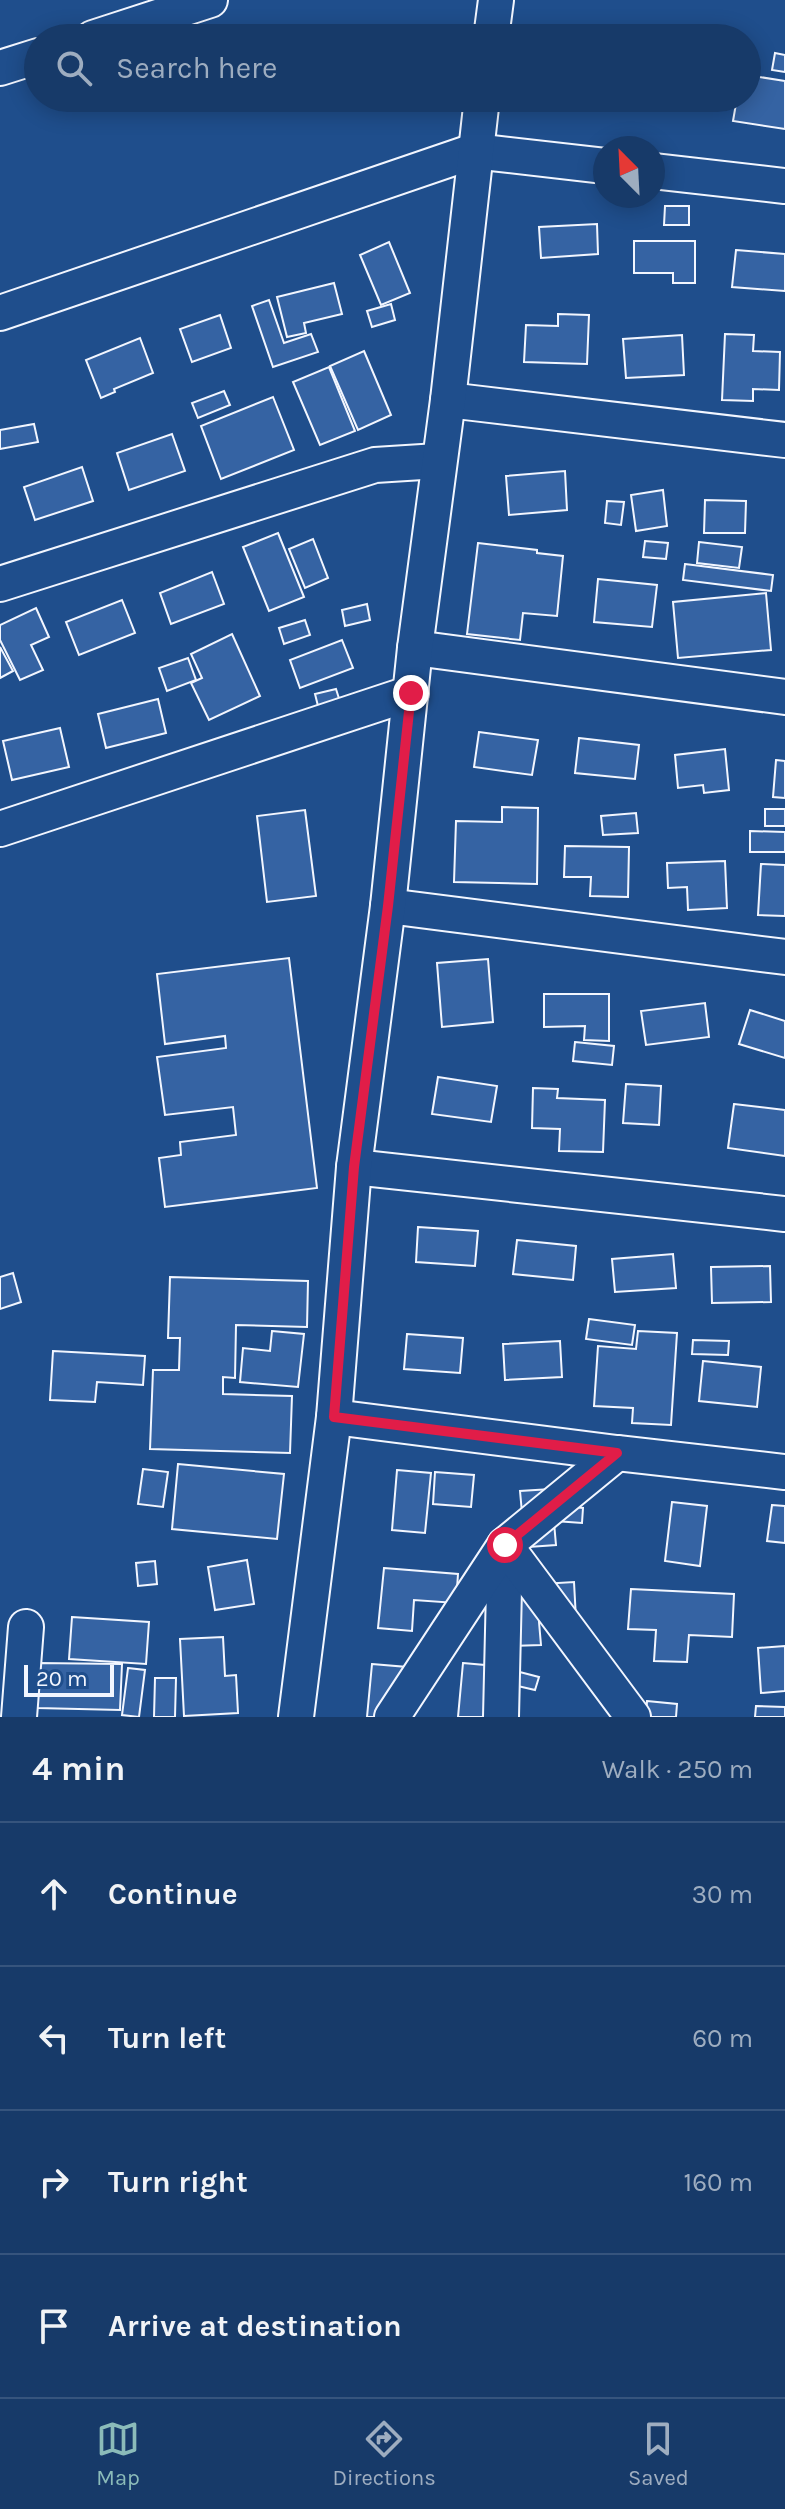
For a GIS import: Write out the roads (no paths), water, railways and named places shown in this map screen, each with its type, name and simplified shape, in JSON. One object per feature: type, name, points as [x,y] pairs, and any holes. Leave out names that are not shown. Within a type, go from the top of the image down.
[{"type":"street","points":[[136,24],[210,0]]},
{"type":"street","points":[[493,24],[496,0]]},
{"type":"street","points":[[0,68],[24,60]]},
{"type":"street","points":[[296,1717],[334,1417],[354,1167],[388,906],[415,648],[448,400],[480,112]]},
{"type":"street","points":[[0,313],[474,151],[593,165]]},
{"type":"street","points":[[665,172],[785,186]]},
{"type":"street","points":[[448,400],[785,440]]},
{"type":"street","points":[[0,584],[375,465],[438,461]]},
{"type":"street","points":[[415,648],[785,697]]},
{"type":"street","points":[[0,829],[411,693]]},
{"type":"street","points":[[388,906],[785,957]]},
{"type":"street","points":[[354,1167],[785,1214]]},
{"type":"street","points":[[334,1417],[785,1472]]},
{"type":"street","points":[[392,1717],[505,1545],[617,1453]]},
{"type":"street","points":[[501,1717],[505,1545]]},
{"type":"street","points":[[505,1545],[633,1717]]},
{"type":"street","points":[[19,1717],[26,1627]]}]
